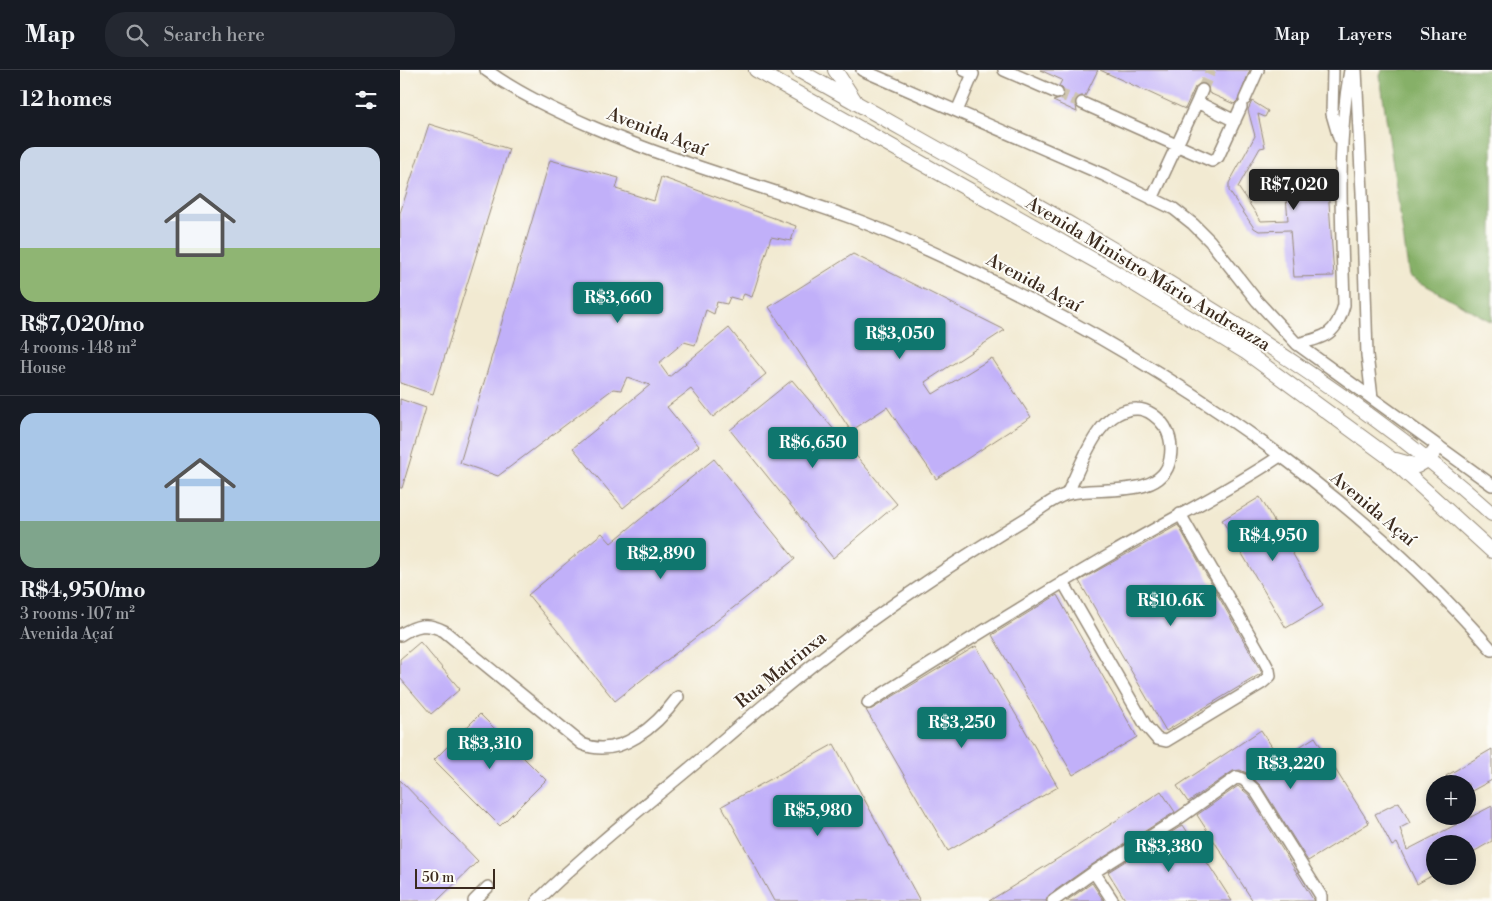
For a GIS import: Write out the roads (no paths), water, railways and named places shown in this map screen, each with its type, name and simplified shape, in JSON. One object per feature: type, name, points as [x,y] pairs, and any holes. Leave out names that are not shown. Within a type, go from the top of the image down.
[{"type":"main road","name":"Avenida Ministro Mário Andreazza","points":[[756,70],[1108,268],[1247,353],[1390,458],[1492,551]]},
{"type":"main road","name":"Avenida Ministro Mário Andreazza","points":[[798,70],[1150,270],[1316,376],[1429,459],[1492,514]]},
{"type":"main road","points":[[835,70],[857,103]]},
{"type":"main road","points":[[1390,458],[1417,466],[1429,459],[1438,447]]},
{"type":"street","name":"Avenida Açaí","points":[[486,70],[552,110],[648,151],[852,219],[946,256],[1074,323],[1184,388],[1280,456],[1333,497],[1418,571],[1492,650]]},
{"type":"street","name":"Avenida Ministro Mário Andreazza","points":[[862,70],[1104,175],[1174,210],[1193,224],[1256,300],[1297,344],[1492,485]]},
{"type":"street","points":[[1004,70],[1057,93]]},
{"type":"street","points":[[1082,103],[1208,160],[1215,160],[1258,70]]},
{"type":"street","points":[[1333,70],[1332,114],[1341,144]]},
{"type":"street","points":[[1297,344],[1322,338],[1333,331],[1339,323],[1344,305],[1340,161],[1343,109],[1350,70]]},
{"type":"street","points":[[1356,70],[1361,161],[1366,356],[1372,398]]},
{"type":"street","points":[[957,111],[971,71]]},
{"type":"street","points":[[1152,198],[1202,90]]},
{"type":"street","points":[[1197,102],[1235,121]]},
{"type":"street","points":[[1340,161],[1361,161]]},
{"type":"street","points":[[1344,305],[1365,310]]},
{"type":"street","name":"Rua Matrinxa","points":[[538,901],[584,855],[826,654],[944,569],[1067,494],[1146,486],[1160,478],[1169,467],[1171,454],[1171,441],[1164,425],[1153,414],[1143,409],[1129,409],[1109,419],[1099,431],[1067,494]]},
{"type":"street","points":[[868,703],[1064,582],[1180,514],[1248,478],[1280,456]]},
{"type":"street","points":[[1064,582],[1146,726],[1157,739],[1166,741],[1262,683],[1270,676],[1260,653],[1180,514]]},
{"type":"street","points":[[400,635],[422,625],[432,625],[444,631],[582,744],[591,748],[604,749],[616,746],[645,731],[662,718],[678,697]]},
{"type":"street","points":[[1053,901],[1094,872],[1178,819],[1237,777],[1244,780],[1255,790],[1322,896],[1321,901]]},
{"type":"street","points":[[1094,872],[1113,901]]},
{"type":"street","points":[[474,901],[488,887]]},
{"type":"tunnel","points":[[1202,90],[1211,70]]},
{"type":"tunnel","points":[[1057,93],[1082,103]]}]
